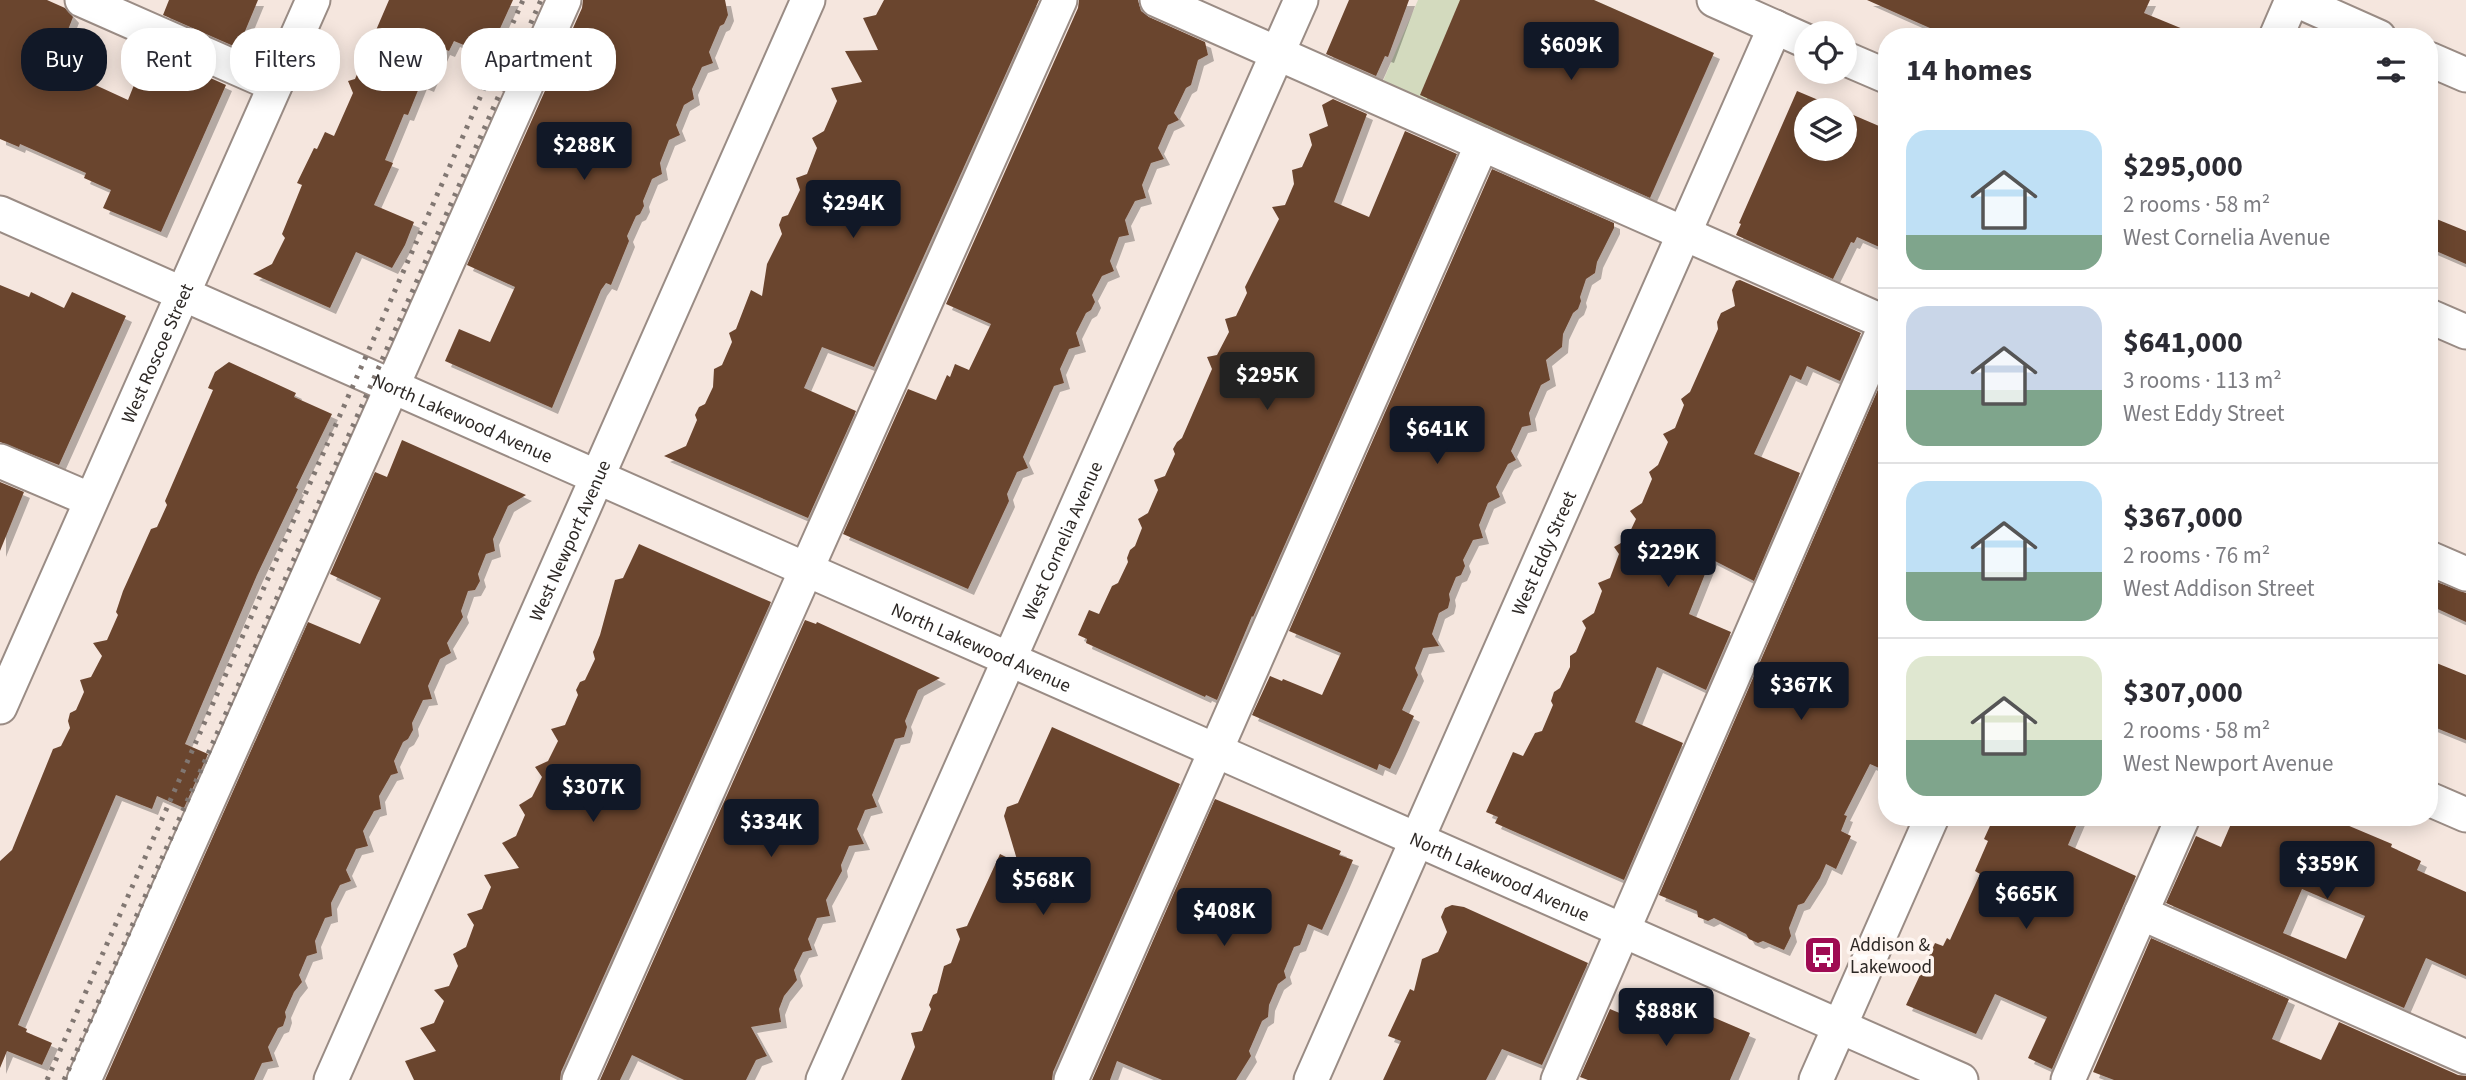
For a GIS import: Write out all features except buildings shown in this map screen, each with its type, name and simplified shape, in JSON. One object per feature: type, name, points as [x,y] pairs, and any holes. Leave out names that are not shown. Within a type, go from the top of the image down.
[{"type":"street","points":[[82,0],[230,65]]},
{"type":"street","name":"West Roscoe Street","points":[[300,28],[313,0]]},
{"type":"street","points":[[84,1080],[564,0]]},
{"type":"street","name":"West Newport Avenue","points":[[331,1080],[808,0]]},
{"type":"street","points":[[579,1080],[1060,0]]},
{"type":"street","points":[[1157,0],[1878,319]]},
{"type":"street","name":"West Cornelia Avenue","points":[[823,1080],[1301,0]]},
{"type":"street","points":[[1714,0],[1794,36]]},
{"type":"street","points":[[2280,28],[2294,0],[2358,28]]},
{"type":"street","name":"West Eddy Street","points":[[1311,1080],[1775,27]]},
{"type":"street","points":[[2438,63],[2466,75]]},
{"type":"street","points":[[1857,64],[1878,73]]},
{"type":"street","name":"West Roscoe Street","points":[[0,707],[272,91]]},
{"type":"street","points":[[1071,1080],[1482,144]]},
{"type":"street","name":"North Lakewood Avenue","points":[[0,213],[1961,1080]]},
{"type":"street","points":[[2438,320],[2466,332]]},
{"type":"street","points":[[1558,1080],[1878,342]]},
{"type":"street","points":[[0,461],[91,500]]},
{"type":"street","points":[[2438,562],[2466,574]]},
{"type":"street","points":[[2438,803],[2466,815]]},
{"type":"street","points":[[1816,1080],[1928,826]]},
{"type":"street","points":[[2068,1080],[2179,826]]},
{"type":"street","points":[[2141,913],[2466,1057]]},
{"type":"green space","points":[[1418,0],[1594,0],[1630,16],[1566,161],[1383,81]]},
{"type":"railway","points":[[47,1080],[523,0]]},
{"type":"railway","points":[[64,1080],[541,0]]},
{"type":"place","name":"Addison & Lakewood","points":[[1823,955]]}]
